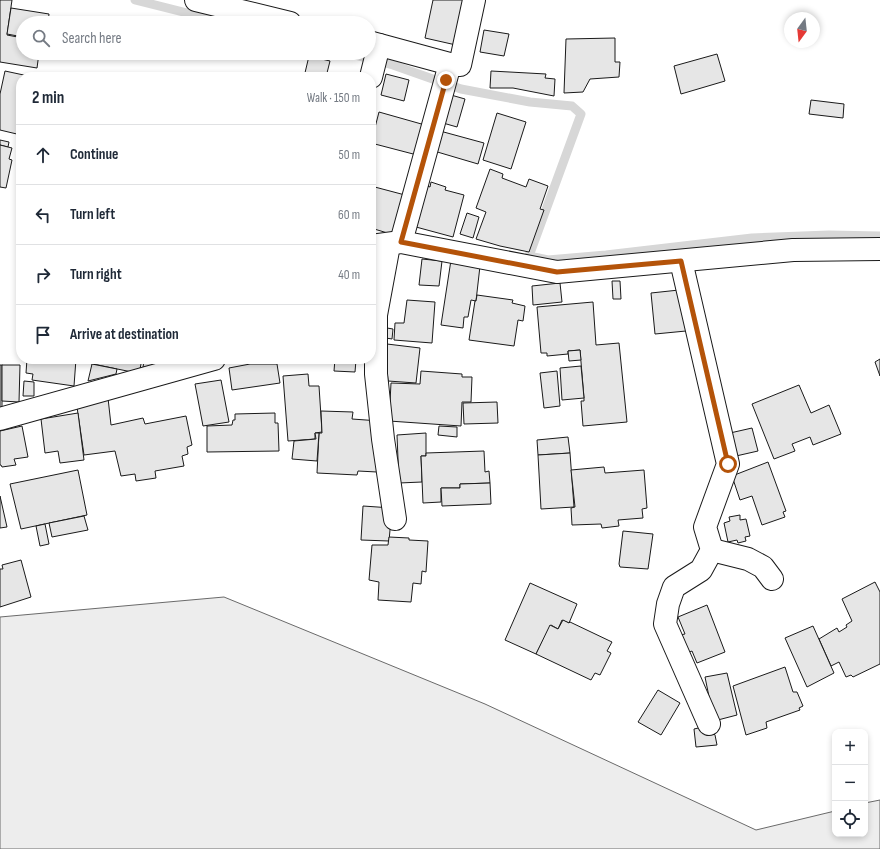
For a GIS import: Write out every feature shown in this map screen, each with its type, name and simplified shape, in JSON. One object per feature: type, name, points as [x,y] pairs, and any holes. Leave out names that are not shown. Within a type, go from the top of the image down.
[{"type":"street","points":[[196,0],[261,16]]},
{"type":"street","points":[[395,519],[383,439],[376,374],[376,315],[387,244],[446,78],[460,65],[474,0]]},
{"type":"street","points":[[376,58],[446,78]]},
{"type":"street","points":[[387,244],[557,272],[793,250],[880,249]]},
{"type":"street","points":[[681,261],[728,464],[705,528],[712,550],[701,570],[674,587],[668,604],[665,624],[709,724]]},
{"type":"street","points":[[0,420],[196,364]]},
{"type":"street","points":[[712,550],[748,559],[763,567],[772,579]]},
{"type":"shaded area","points":[[224,597],[485,704],[756,830],[832,812],[832,837],[868,837],[868,802],[880,800],[880,849],[0,849],[0,617]]},
{"type":"building","points":[[0,0],[12,0],[7,35],[16,37],[16,60],[38,60],[37,68],[0,62]]},
{"type":"building","points":[[433,0],[466,0],[456,45],[425,38]]},
{"type":"building","points":[[11,8],[49,14],[49,16],[16,16],[16,36],[7,34]]},
{"type":"building","points":[[484,30],[509,34],[504,56],[480,52]]},
{"type":"building","points":[[615,38],[615,62],[620,62],[619,77],[590,79],[583,92],[564,93],[566,39]]},
{"type":"building","points":[[717,54],[725,81],[681,94],[674,66]]},
{"type":"building","points":[[308,60],[330,61],[327,72],[305,72]]},
{"type":"building","points":[[5,71],[16,73],[16,134],[0,130],[0,94]]},
{"type":"building","points":[[491,71],[546,74],[545,78],[555,79],[554,96],[513,88],[490,88]]},
{"type":"building","points":[[386,74],[409,80],[404,101],[381,95]]},
{"type":"building","points":[[451,95],[465,99],[457,127],[443,123]]},
{"type":"building","points":[[811,100],[844,104],[843,118],[809,114]]},
{"type":"building","points":[[379,112],[425,125],[417,155],[376,144],[376,124]]},
{"type":"building","points":[[497,113],[526,122],[511,169],[483,160]]},
{"type":"building","points":[[440,131],[484,143],[478,164],[434,151]]},
{"type":"building","points":[[0,140],[9,142],[8,147],[0,145]]},
{"type":"building","points":[[0,145],[12,148],[9,159],[12,160],[6,188],[0,187]]},
{"type":"building","points":[[490,169],[503,174],[502,178],[526,187],[529,179],[548,186],[540,209],[544,210],[529,252],[476,239],[486,212],[476,208]]},
{"type":"building","points":[[431,182],[446,187],[445,190],[464,195],[453,237],[416,227],[427,186],[430,187]]},
{"type":"building","points":[[376,187],[405,195],[394,235],[376,230]]},
{"type":"building","points":[[467,213],[479,217],[473,238],[460,234]]},
{"type":"building","points":[[422,259],[442,261],[439,286],[419,285]]},
{"type":"building","points":[[451,260],[480,266],[476,301],[471,300],[468,317],[464,317],[463,328],[441,325]]},
{"type":"building","points":[[612,281],[620,281],[621,299],[613,299]]},
{"type":"building","points":[[560,283],[562,302],[533,305],[532,286]]},
{"type":"building","points":[[679,290],[686,331],[655,334],[651,293]]},
{"type":"building","points":[[477,295],[513,300],[512,303],[525,306],[523,321],[518,320],[514,346],[469,340]]},
{"type":"building","points":[[407,300],[435,302],[432,343],[394,340],[395,323],[404,323]]},
{"type":"building","points":[[593,302],[596,345],[619,343],[627,422],[583,426],[581,401],[584,401],[584,398],[580,350],[568,351],[568,354],[547,356],[547,353],[541,353],[537,307]]},
{"type":"building","points":[[387,328],[393,329],[392,339],[386,338]]},
{"type":"building","points":[[387,344],[420,348],[416,383],[388,381],[386,359]]},
{"type":"building","points":[[580,350],[581,360],[569,361],[568,351]]},
{"type":"building","points":[[880,359],[880,376],[875,362]]},
{"type":"building","points":[[27,364],[76,364],[74,386],[32,380],[33,374],[26,373]]},
{"type":"building","points":[[92,364],[117,369],[116,374],[88,381]]},
{"type":"building","points":[[93,364],[141,364],[140,369],[132,372]]},
{"type":"building","points":[[143,364],[156,364],[143,368]]},
{"type":"building","points":[[250,364],[277,364],[280,383],[232,390],[229,368]]},
{"type":"building","points":[[335,364],[356,364],[355,372],[334,371]]},
{"type":"building","points":[[0,365],[2,365],[2,408],[0,408]]},
{"type":"building","points":[[2,365],[20,365],[19,402],[2,401]]},
{"type":"building","points":[[581,366],[584,398],[562,400],[560,368]]},
{"type":"building","points":[[421,371],[462,374],[462,377],[472,377],[471,402],[462,402],[461,426],[389,421],[391,383],[420,384]]},
{"type":"building","points":[[557,371],[560,406],[544,408],[540,373]]},
{"type":"building","points":[[308,374],[309,386],[319,386],[322,432],[315,433],[315,439],[288,441],[283,376]]},
{"type":"building","points":[[221,380],[229,422],[203,426],[195,384]]},
{"type":"building","points":[[24,381],[34,382],[34,396],[23,396]]},
{"type":"building","points":[[799,385],[811,413],[829,405],[841,434],[813,445],[810,437],[792,444],[795,451],[774,459],[752,404]]},
{"type":"building","points":[[108,398],[111,425],[143,418],[145,424],[186,416],[192,445],[187,447],[188,454],[182,456],[184,466],[155,471],[156,478],[136,481],[135,474],[121,476],[115,451],[84,455],[77,407]]},
{"type":"building","points":[[497,402],[498,423],[464,424],[463,403]]},
{"type":"building","points":[[321,411],[353,412],[352,419],[380,421],[377,472],[358,471],[357,475],[317,473],[319,433],[322,433]]},
{"type":"building","points":[[78,413],[84,460],[60,463],[58,451],[45,453],[41,419]]},
{"type":"building","points":[[275,413],[275,423],[278,423],[279,451],[207,452],[207,426],[232,425],[233,420],[235,420],[235,414]]},
{"type":"building","points":[[22,426],[28,457],[14,459],[16,465],[2,467],[0,465],[0,431]]},
{"type":"building","points":[[439,426],[457,427],[457,437],[438,435]]},
{"type":"building","points":[[752,428],[758,451],[736,456],[730,433]]},
{"type":"building","points":[[315,433],[319,433],[317,461],[292,459],[294,441],[316,439]]},
{"type":"building","points":[[426,433],[426,456],[421,456],[422,482],[399,483],[397,435]]},
{"type":"building","points":[[568,437],[570,453],[538,455],[537,440]]},
{"type":"building","points":[[484,451],[485,472],[489,471],[490,483],[460,484],[460,488],[441,488],[441,502],[423,503],[421,456],[426,456],[426,453]]},
{"type":"building","points":[[570,453],[574,507],[541,509],[538,455]]},
{"type":"building","points":[[768,462],[786,511],[783,512],[785,517],[762,525],[752,496],[740,500],[732,476]]},
{"type":"building","points":[[604,467],[605,473],[644,470],[647,508],[642,509],[643,518],[618,520],[619,526],[602,528],[601,524],[572,525],[571,508],[575,507],[571,470]]},
{"type":"building","points":[[78,470],[87,515],[21,529],[10,484]]},
{"type":"building","points":[[490,483],[491,504],[442,506],[441,488],[460,488],[460,484]]},
{"type":"building","points":[[0,496],[7,527],[0,528]]},
{"type":"building","points":[[363,506],[392,508],[389,541],[361,540]]},
{"type":"building","points":[[740,515],[740,520],[746,519],[750,536],[745,537],[746,541],[738,543],[737,540],[728,542],[724,523],[730,521],[729,517]]},
{"type":"building","points":[[84,516],[88,530],[52,537],[49,523]]},
{"type":"building","points":[[45,524],[49,544],[40,546],[36,526]]},
{"type":"building","points":[[623,531],[653,534],[648,569],[620,567],[619,564]]},
{"type":"building","points":[[389,537],[428,541],[426,572],[422,571],[421,584],[413,583],[411,602],[378,600],[379,582],[369,580],[372,545],[388,545]]},
{"type":"building","points":[[21,560],[31,597],[0,607],[0,569],[3,569],[2,565]]},
{"type":"building","points":[[875,582],[880,592],[880,664],[853,677],[851,675],[846,677],[839,662],[831,666],[819,639],[837,628],[839,632],[847,627],[846,625],[852,621],[842,599]]},
{"type":"building","points":[[530,583],[577,604],[569,623],[562,620],[558,629],[551,625],[536,654],[505,640]]},
{"type":"building","points":[[707,605],[725,652],[697,663],[692,651],[687,653],[680,635],[685,634],[678,617]]},
{"type":"building","points":[[563,620],[612,642],[607,651],[611,653],[600,675],[595,673],[591,680],[536,654],[550,625],[558,629]]},
{"type":"building","points":[[813,626],[834,673],[807,687],[785,638]]},
{"type":"building","points":[[785,667],[793,692],[797,692],[803,706],[799,708],[800,710],[766,722],[767,728],[746,735],[733,686]]},
{"type":"building","points":[[727,673],[737,715],[714,721],[705,677]]},
{"type":"building","points":[[658,690],[680,703],[661,735],[638,722]]},
{"type":"building","points":[[707,726],[715,735],[717,745],[696,747],[694,729]]},
{"type":"waterway","points":[[135,0],[199,16]]},
{"type":"waterway","points":[[374,60],[393,65],[461,89],[530,102],[572,106],[581,114],[529,256],[548,260],[606,255],[752,238],[829,235],[880,236]]},
{"type":"route","points":[[446,80],[401,242],[557,272],[681,261],[728,464]]}]
